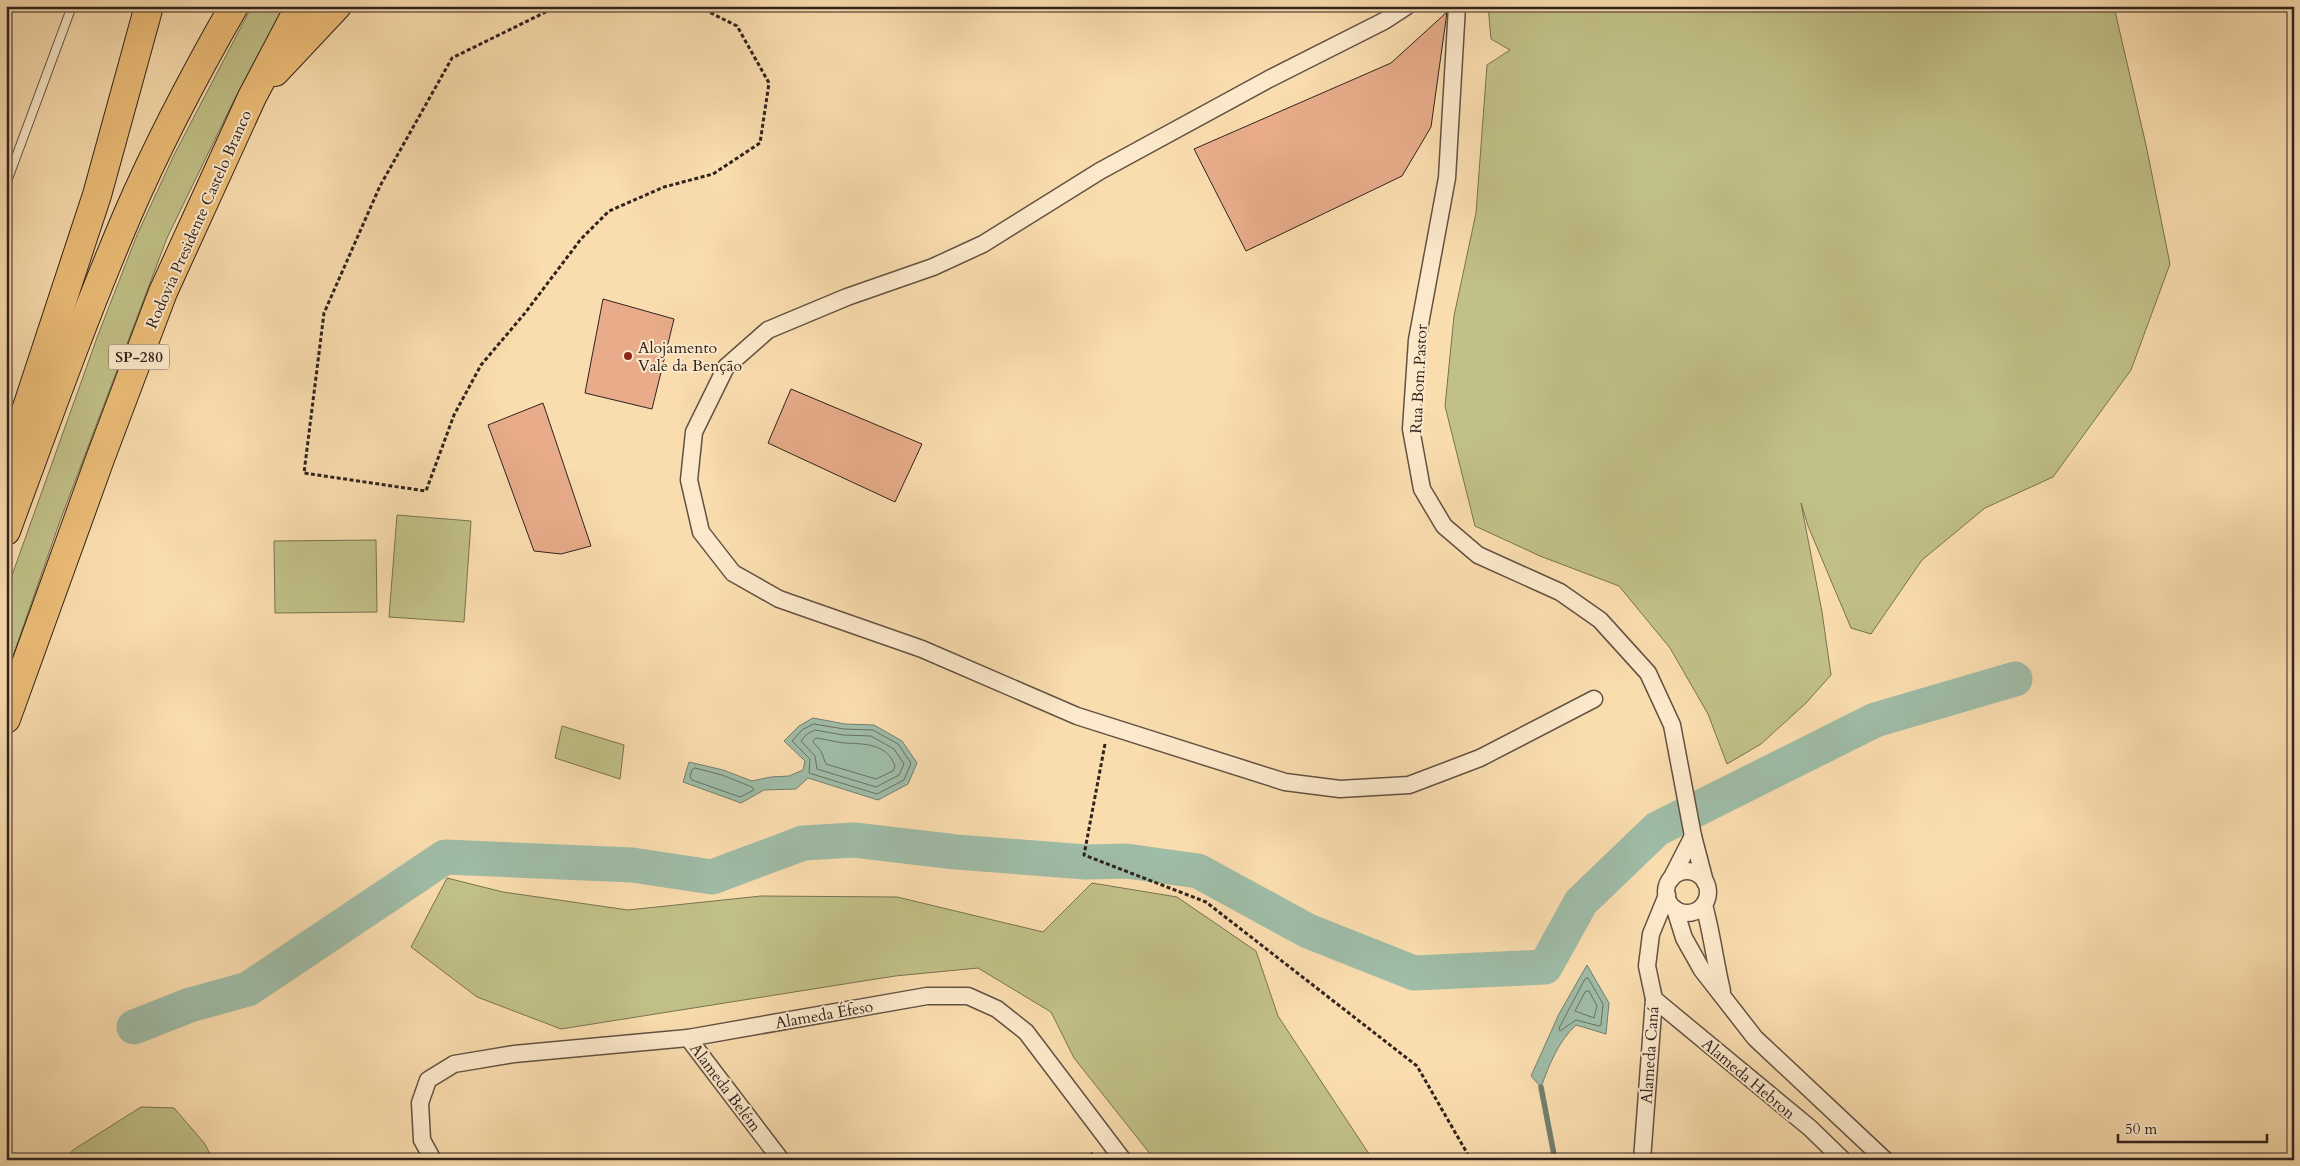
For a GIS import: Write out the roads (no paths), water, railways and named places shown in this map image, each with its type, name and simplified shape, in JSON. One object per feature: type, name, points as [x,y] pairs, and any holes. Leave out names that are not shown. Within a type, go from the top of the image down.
[{"type":"highway","points":[[6,471],[97,195],[150,6]]},
{"type":"highway","points":[[6,531],[53,403],[128,216],[198,70],[234,6]]},
{"type":"highway","name":"Rodovia Presidente Castelo Branco","points":[[6,719],[163,292],[252,97],[300,6]]},
{"type":"highway","points":[[252,97],[337,6]]},
{"type":"street","points":[[1407,6],[1384,21],[1100,170],[983,244],[933,267],[848,297],[768,330],[726,367],[694,432],[688,480],[701,532],[733,573],[779,599],[922,649],[1077,716],[1285,782],[1340,789],[1409,785],[1480,758],[1594,699]]},
{"type":"street","name":"Rua Bom Pastor","points":[[1457,6],[1447,178],[1417,340],[1412,429],[1422,489],[1444,526],[1478,555],[1568,597],[1600,620],[1648,673],[1672,726],[1694,836]]},
{"type":"street","points":[[1671,894],[1690,913],[1704,905],[1708,898],[1708,889],[1694,836]]},
{"type":"street","points":[[1694,836],[1671,894],[1684,938],[1693,954],[1725,1001],[1755,1038],[1885,1160]]},
{"type":"street","points":[[1671,894],[1684,871],[1700,875],[1705,882]]},
{"type":"street","name":"Alameda Caná","points":[[1642,1160],[1654,999],[1647,966],[1651,934],[1671,894]]},
{"type":"street","points":[[1704,905],[1713,939],[1714,961],[1725,1001]]},
{"type":"street","name":"Alameda Éfeso","points":[[433,1160],[422,1140],[420,1103],[428,1080],[454,1064],[514,1054],[688,1038],[927,996],[968,996],[997,1009],[1026,1032],[1123,1160]]},
{"type":"street","name":"Alameda Hebron","points":[[1654,999],[1802,1122],[1843,1160]]},
{"type":"street","name":"Alameda Belém","points":[[688,1038],[781,1160]]},
{"type":"lane","points":[[6,184],[72,6]]},
{"type":"water","points":[[813,718],[845,724],[874,725],[902,741],[917,763],[908,784],[878,800],[808,778],[796,789],[764,790],[741,803],[683,782],[689,762],[723,770],[752,781],[789,776],[803,770],[805,761],[784,741],[799,726]]},
{"type":"water","points":[[1587,965],[1609,1003],[1606,1034],[1576,1025],[1559,1046],[1541,1087],[1531,1076],[1559,1014]]},
{"type":"waterway","points":[[134,1027],[190,1005],[248,989],[445,857],[632,865],[712,877],[803,843],[854,840],[956,852],[1086,862],[1126,861],[1198,871],[1308,931],[1414,973],[1545,967],[1581,902],[1657,829],[1875,720],[2015,679]]},
{"type":"waterway","points":[[1541,1087],[1555,1160]]},
{"type":"place","name":"Alojamento Vale da Benção","points":[[628,356]]}]
